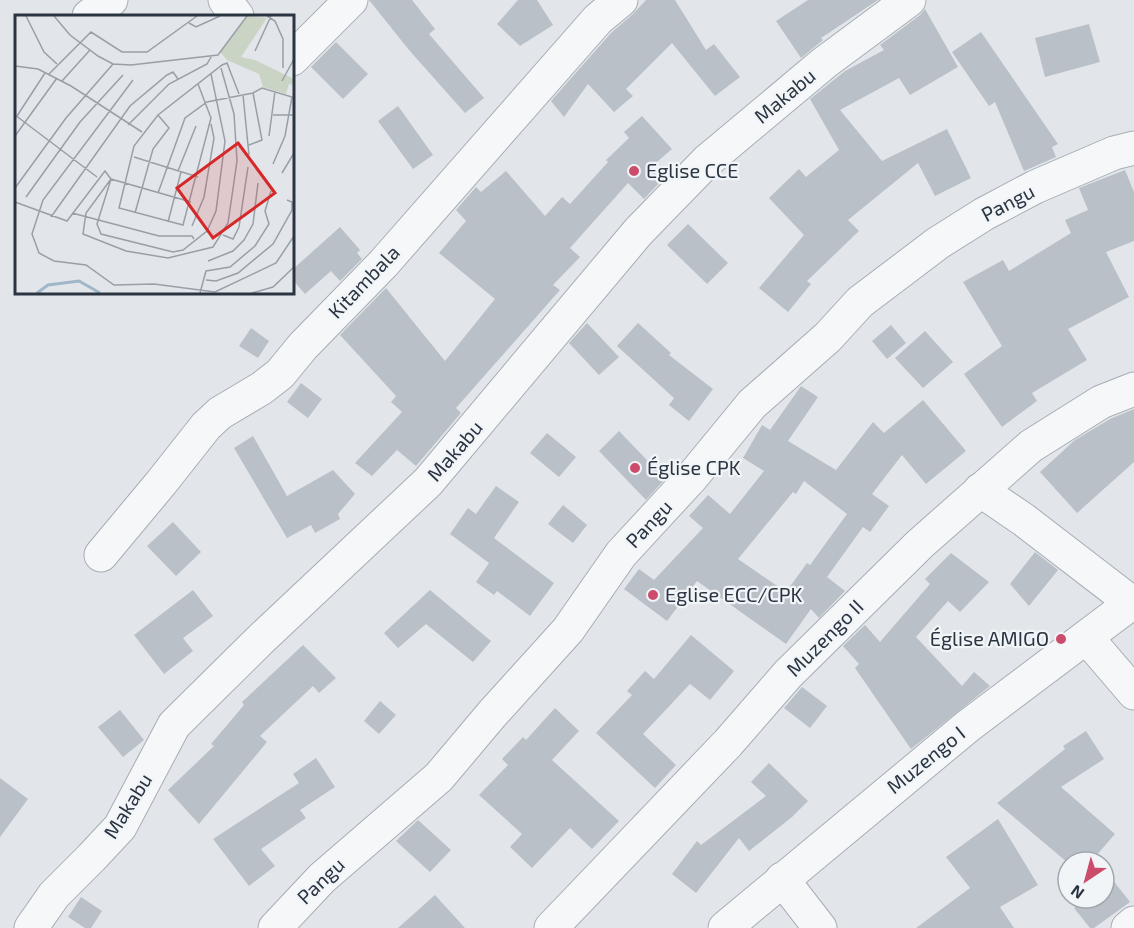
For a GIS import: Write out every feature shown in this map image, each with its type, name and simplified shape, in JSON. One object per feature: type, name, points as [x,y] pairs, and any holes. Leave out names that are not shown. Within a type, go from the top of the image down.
[{"type":"street","points":[[90,15],[111,0]]},
{"type":"street","points":[[225,0],[236,15]]},
{"type":"street","points":[[294,57],[351,0]]},
{"type":"street","name":"Kitambala","points":[[101,555],[206,426],[220,413],[262,388],[280,374],[303,346],[383,264],[598,19],[621,0]]},
{"type":"street","name":"Makabu","points":[[31,928],[54,895],[120,827],[174,725],[428,482],[638,232],[707,161],[824,63],[909,0]]},
{"type":"street","name":"Pangu","points":[[275,928],[322,878],[439,777],[568,630],[621,554],[692,477],[752,404],[828,337],[860,302],[938,243],[984,214],[1035,187],[1114,153],[1134,148]]},
{"type":"street","name":"Muzengo II","points":[[551,928],[728,742],[788,674],[884,579],[980,490],[1031,446],[1101,402],[1134,389]]},
{"type":"street","points":[[980,490],[1133,602]]},
{"type":"street","name":"Muzengo I","points":[[725,928],[968,726],[1133,602]]},
{"type":"street","points":[[1087,638],[1134,693]]},
{"type":"street","points":[[782,879],[820,928]]},
{"type":"street","points":[[1128,928],[1134,923]]},
{"type":"building","points":[[369,0],[412,0],[435,29],[429,34],[484,98],[465,113],[409,50]]},
{"type":"building","points":[[518,0],[537,0],[553,25],[520,46],[497,24]]},
{"type":"building","points":[[646,0],[675,0],[706,50],[714,44],[740,77],[715,96],[672,43],[626,89],[633,96],[614,112],[588,84],[564,117],[551,101],[611,33]]},
{"type":"building","points":[[808,0],[878,0],[821,38],[823,40],[801,58],[776,21]]},
{"type":"building","points":[[925,9],[958,67],[910,95],[899,78],[840,110],[882,161],[947,129],[971,178],[935,196],[918,163],[848,220],[859,231],[807,281],[811,284],[788,312],[759,288],[804,235],[769,198],[799,169],[806,177],[839,150],[810,99],[845,71],[884,50],[880,45]]},
{"type":"building","points":[[1089,24],[1100,62],[1045,77],[1035,38]]},
{"type":"building","points":[[981,32],[1058,144],[1052,147],[1056,157],[1024,171],[995,102],[989,106],[952,52]]},
{"type":"building","points":[[336,42],[368,74],[343,99],[311,67]]},
{"type":"building","points":[[398,106],[433,155],[413,169],[378,121]]},
{"type":"building","points":[[642,116],[672,149],[650,168],[662,180],[644,199],[628,183],[570,248],[580,257],[553,285],[560,290],[456,408],[461,413],[416,466],[397,450],[372,476],[355,463],[402,412],[391,402],[396,396],[340,335],[386,288],[445,361],[495,299],[439,253],[466,221],[456,210],[476,187],[481,192],[506,171],[545,216],[562,197],[570,204],[608,162],[606,160],[629,138],[624,132]]},
{"type":"building","points":[[1125,170],[1134,192],[1134,241],[1106,252],[1129,297],[1068,329],[1087,360],[1032,393],[1037,401],[1002,427],[964,374],[1002,346],[963,282],[1003,260],[1009,271],[1071,233],[1065,220],[1088,210],[1079,188]]},
{"type":"building","points":[[688,224],[728,263],[707,284],[667,245]]},
{"type":"building","points":[[340,227],[360,250],[357,253],[362,259],[340,281],[331,271],[305,294],[294,281],[294,268]]},
{"type":"building","points":[[587,323],[619,357],[599,375],[569,343]]},
{"type":"building","points":[[638,323],[671,353],[669,355],[713,389],[689,421],[669,405],[674,398],[617,346]]},
{"type":"building","points":[[891,325],[906,343],[887,359],[872,341]]},
{"type":"building","points":[[251,328],[269,341],[258,358],[239,346]]},
{"type":"building","points":[[925,331],[953,362],[923,388],[895,358]]},
{"type":"building","points":[[301,383],[322,399],[308,418],[287,402]]},
{"type":"building","points":[[801,386],[818,397],[788,441],[836,470],[873,422],[884,433],[923,400],[966,451],[926,484],[902,455],[872,494],[889,506],[870,532],[863,527],[827,577],[845,591],[819,618],[811,609],[786,644],[697,581],[667,621],[624,589],[639,569],[654,580],[703,528],[689,516],[708,495],[730,514],[764,471],[743,458],[762,425],[770,430]],"holes":[[[804,481],[847,514],[810,565],[807,563],[786,592],[738,559],[793,492],[796,494]]]},
{"type":"building","points":[[1134,409],[1134,462],[1077,513],[1040,472],[1075,440],[1110,419]]},
{"type":"building","name":"Église CPK","points":[[619,431],[665,479],[646,500],[599,451]]},
{"type":"building","points":[[547,433],[576,457],[559,477],[530,453]]},
{"type":"building","points":[[253,436],[287,496],[333,470],[355,494],[338,514],[340,519],[315,533],[311,525],[287,538],[234,448]]},
{"type":"building","points":[[496,486],[519,502],[494,538],[554,583],[530,616],[497,591],[494,595],[476,582],[489,563],[450,534],[468,508],[476,514]]},
{"type":"building","points":[[563,505],[587,525],[573,543],[548,524]]},
{"type":"building","points":[[173,522],[201,552],[176,576],[147,546]]},
{"type":"building","points":[[1035,552],[1058,570],[1029,606],[1010,584]]},
{"type":"building","points":[[951,553],[989,582],[960,612],[948,601],[916,637],[962,686],[974,672],[990,686],[911,749],[855,668],[859,664],[843,646],[865,625],[880,642],[930,584],[925,579]]},
{"type":"building","points":[[193,590],[213,616],[183,638],[193,651],[164,674],[134,635]]},
{"type":"building","points":[[430,590],[491,641],[473,662],[426,624],[398,648],[384,633]]},
{"type":"building","points":[[691,635],[734,671],[710,700],[690,684],[643,734],[676,765],[655,788],[596,733],[632,695],[627,691],[645,671],[654,679]]},
{"type":"building","points":[[303,645],[336,678],[319,693],[313,686],[260,736],[267,742],[199,824],[168,790],[214,746],[211,744],[244,705],[242,702]]},
{"type":"building","points":[[802,687],[827,706],[810,728],[784,708]]},
{"type":"building","points":[[380,701],[396,715],[379,734],[364,721]]},
{"type":"building","points":[[555,708],[579,731],[552,760],[619,821],[592,849],[570,828],[532,868],[510,847],[522,834],[479,795],[508,765],[502,759],[523,737],[526,740]]},
{"type":"building","points":[[120,710],[144,740],[123,757],[98,727]]},
{"type":"building","points":[[1086,731],[1104,759],[1061,787],[1115,834],[1101,850],[1056,850],[1056,853],[997,803],[1065,749],[1063,746]]},
{"type":"building","points":[[316,758],[335,787],[300,810],[306,818],[261,849],[275,866],[249,886],[213,839],[299,783],[293,774]]},
{"type":"building","points":[[769,763],[808,801],[792,817],[749,851],[739,838],[696,893],[672,874],[697,841],[701,845],[766,796],[751,782]]},
{"type":"building","points":[[0,778],[28,799],[0,837]]},
{"type":"building","points":[[998,819],[1038,885],[1000,907],[1014,928],[916,928],[970,888],[946,857]]},
{"type":"building","points":[[418,820],[451,850],[430,872],[396,841]]},
{"type":"building","points":[[1116,884],[1130,902],[1094,928],[1090,928],[1076,910],[1116,910]]},
{"type":"building","points":[[435,895],[465,928],[398,928]]},
{"type":"building","points":[[81,897],[102,911],[91,928],[85,928],[68,917]]},
{"type":"place","name":"Eglise CCE","points":[[634,171]]},
{"type":"place","name":"Église CPK","points":[[635,468]]},
{"type":"place","name":"Eglise ECC/CPK","points":[[653,595]]},
{"type":"place","name":"Église AMIGO","points":[[1061,639]]}]
